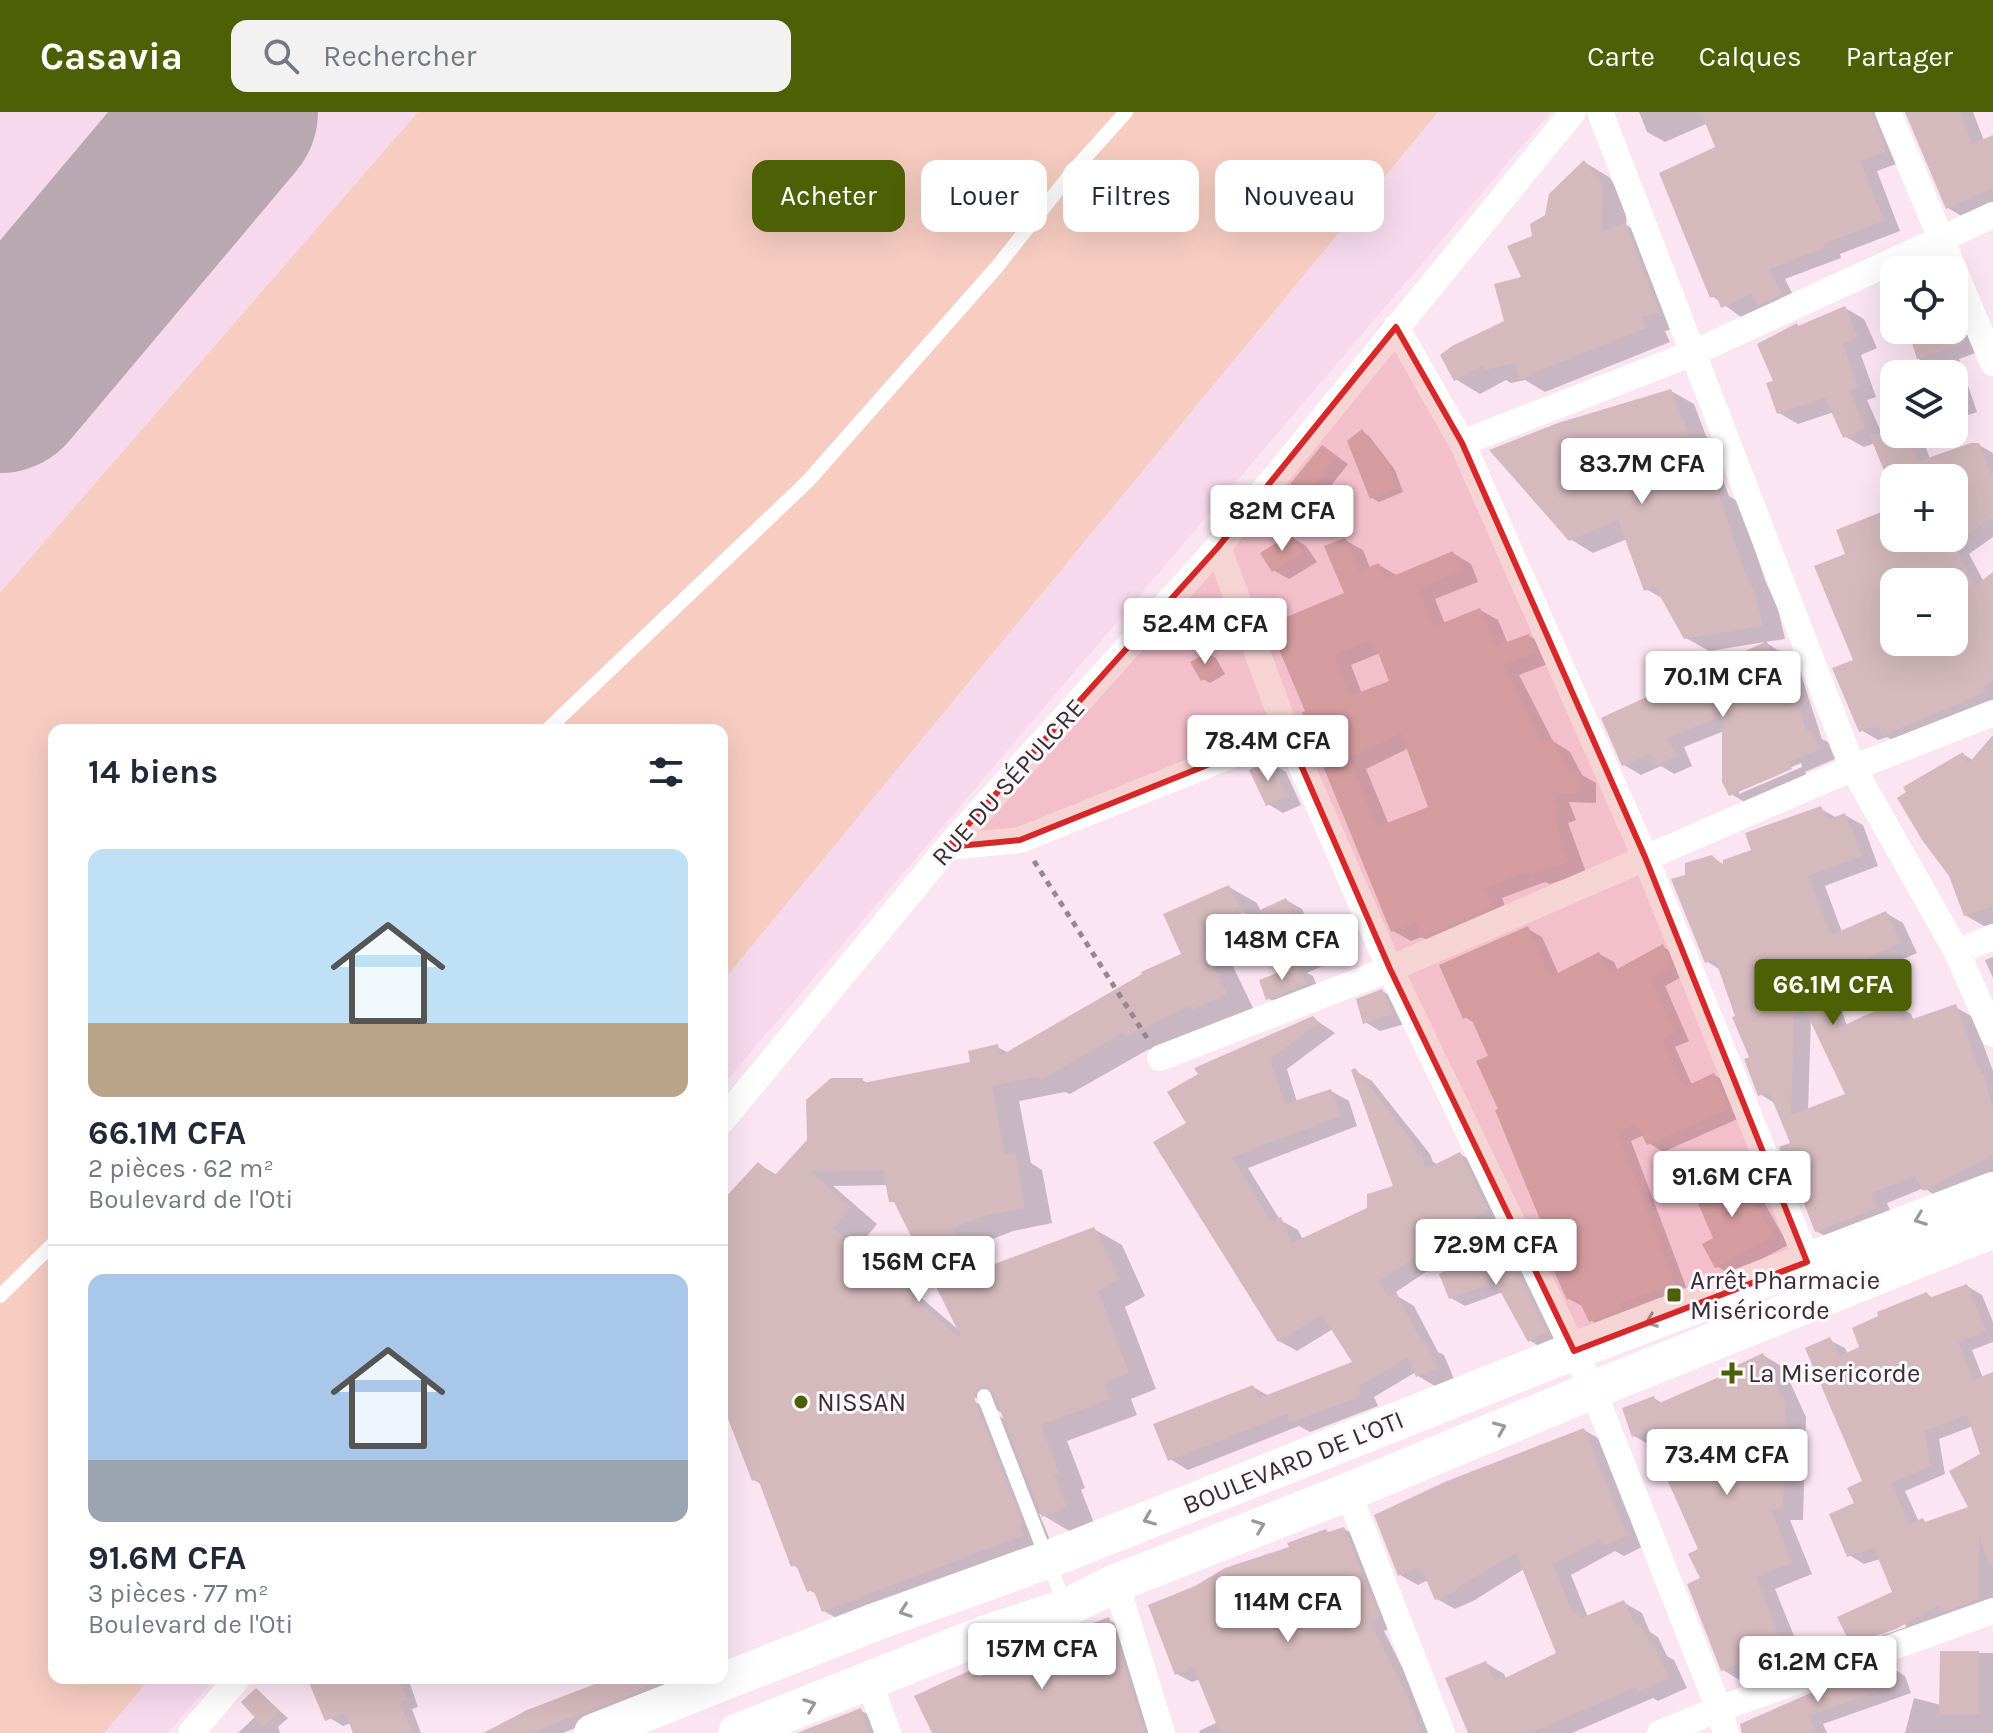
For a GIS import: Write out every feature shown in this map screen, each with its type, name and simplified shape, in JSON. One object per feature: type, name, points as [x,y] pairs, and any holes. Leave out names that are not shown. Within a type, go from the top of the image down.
[{"type":"main road","name":"BOULEVARD DE L'OTI","points":[[728,1680],[875,1622],[1047,1560],[1574,1351],[1993,1191]]},
{"type":"main road","name":"BOULEVARD DE L'OTI","points":[[737,1733],[986,1634],[1066,1608],[1116,1583],[1993,1230]]},
{"type":"main road","name":"BOULEVARD DE L'OTI","points":[[593,1733],[717,1684]]},
{"type":"street","name":"RUE DU SÉPULCRE","points":[[728,1114],[948,847],[1218,547],[1573,112]]},
{"type":"street","points":[[1600,112],[1853,768],[1957,952],[1993,1034]]},
{"type":"street","points":[[1888,112],[1993,363]]},
{"type":"street","points":[[1462,443],[1693,353],[1993,215]]},
{"type":"street","points":[[1396,327],[1462,443],[1645,857],[1821,1297]]},
{"type":"street","points":[[1218,547],[1287,733],[1390,969],[1593,1390],[1722,1721]]},
{"type":"street","points":[[1160,1058],[1390,969],[1853,768],[1993,713]]},
{"type":"street","points":[[948,847],[1020,840],[1287,733]]},
{"type":"street","points":[[1957,952],[1993,937]]},
{"type":"street","points":[[1348,1492],[1442,1733]]},
{"type":"street","points":[[1116,1583],[1162,1733]]},
{"type":"street","points":[[1660,1733],[1722,1721],[1993,1611]]},
{"type":"street","points":[[869,1682],[888,1733]]},
{"type":"street","points":[[191,1733],[233,1684]]},
{"type":"lane","points":[[553,724],[808,481],[976,291],[1073,171],[1126,112]]},
{"type":"lane","points":[[0,1296],[48,1249]]},
{"type":"lane","points":[[984,1396],[1066,1608]]},
{"type":"path","points":[[1020,840],[1160,1058]]},
{"type":"highlighted area","points":[[1396,327],[1462,443],[1645,857],[1807,1262],[1574,1351],[1390,969],[1287,733],[1020,840],[948,847],[1218,547]]},
{"type":"shaded area","points":[[0,112],[1551,112],[728,1079],[728,724],[48,724],[48,1684],[210,1684],[168,1733],[0,1733]]},
{"type":"shaded area","points":[[418,112],[1438,112],[1384,178],[1384,160],[1215,160],[1215,232],[1339,232],[728,975],[728,724],[48,724],[48,1684],[145,1684],[104,1733],[0,1733],[0,593]]},
{"type":"building","points":[[1701,112],[1872,112],[1887,151],[1860,161],[1884,221],[1769,269],[1782,294],[1757,306],[1752,294],[1721,308],[1716,295],[1710,298],[1659,173],[1715,147]]},
{"type":"building","points":[[1905,112],[1960,112],[1972,144],[1993,135],[1993,188],[1946,209]]},
{"type":"building","points":[[1584,160],[1603,185],[1602,232],[1625,222],[1660,313],[1642,317],[1646,328],[1519,379],[1515,363],[1485,370],[1482,366],[1454,381],[1440,355],[1504,321],[1494,284],[1521,277],[1507,246],[1532,236],[1530,224],[1545,215],[1549,194]]},
{"type":"building","points":[[1845,306],[1858,337],[1843,344],[1858,387],[1849,390],[1866,428],[1843,438],[1825,398],[1777,414],[1766,383],[1773,381],[1757,344],[1797,323],[1798,326]]},
{"type":"building","points":[[1912,344],[1964,344],[1917,359]]},
{"type":"building","points":[[1671,389],[1709,489],[1716,486],[1755,594],[1763,626],[1684,639],[1655,587],[1644,591],[1618,520],[1569,541],[1489,450],[1558,423]]},
{"type":"building","points":[[1362,429],[1388,464],[1397,488],[1370,499],[1347,441]]},
{"type":"building","points":[[1869,434],[1880,434],[1880,448],[1913,448],[1919,461],[1979,443],[1993,479],[1993,516],[1968,534],[1968,464],[1881,464]]},
{"type":"building","points":[[1322,445],[1337,456],[1294,511],[1278,499]]},
{"type":"building","points":[[1880,513],[1880,552],[1958,552],[1966,568],[1880,568],[1880,656],[1968,656],[1968,572],[1975,586],[1993,572],[1993,680],[1984,687],[1986,692],[1882,736],[1878,726],[1859,732],[1832,668],[1853,660],[1814,566],[1845,554],[1836,530]]},
{"type":"building","points":[[1291,534],[1303,553],[1272,572],[1260,553]]},
{"type":"building","points":[[1345,538],[1359,571],[1379,563],[1386,579],[1453,551],[1461,571],[1418,589],[1433,627],[1480,608],[1496,646],[1529,634],[1537,652],[1503,665],[1542,743],[1552,739],[1568,771],[1579,771],[1578,794],[1552,793],[1559,810],[1552,813],[1569,862],[1530,875],[1529,871],[1485,888],[1492,907],[1421,938],[1416,922],[1391,932],[1312,739],[1302,712],[1305,711],[1273,629],[1287,623],[1284,618],[1344,593],[1324,546]],"holes":[[[1373,639],[1389,681],[1350,696],[1334,655]],[[1401,733],[1428,807],[1377,827],[1349,758]]]},
{"type":"building","points":[[1767,641],[1770,654],[1780,650],[1807,732],[1811,730],[1820,749],[1789,762],[1792,769],[1729,796],[1722,782],[1722,716],[1668,738],[1676,757],[1655,765],[1650,754],[1622,766],[1601,718]]},
{"type":"building","points":[[1209,652],[1219,670],[1201,681],[1190,662]]},
{"type":"building","points":[[1993,735],[1993,906],[1964,916],[1949,876],[1922,840],[1897,798],[1906,792],[1903,787],[1963,752],[1968,764]]},
{"type":"building","points":[[1271,760],[1287,796],[1266,806],[1249,770]]},
{"type":"building","points":[[1821,806],[1827,820],[1845,813],[1862,856],[1808,876],[1831,935],[1886,911],[1901,943],[1817,980],[1834,1024],[1836,1022],[1838,1028],[1894,1002],[1904,1022],[1956,1004],[1981,1074],[1984,1074],[1993,1110],[1993,1155],[1923,1191],[1915,1176],[1871,1193],[1877,1208],[1815,1232],[1779,1147],[1790,1143],[1769,1092],[1758,1096],[1744,1059],[1749,1057],[1732,1017],[1735,1016],[1715,959],[1705,963],[1671,879],[1685,875],[1685,863],[1712,855],[1723,866],[1723,860],[1751,850],[1745,833]],"holes":[[[1795,989],[1845,1094],[1791,1115]]]},
{"type":"building","points":[[1229,885],[1243,914],[1207,932],[1210,939],[1203,942],[1227,994],[1192,1010],[1190,1006],[1125,1037],[1122,1033],[1041,1080],[1039,1076],[992,1086],[1005,1154],[1015,1152],[1025,1208],[984,1216],[953,1228],[970,1273],[1094,1227],[1119,1279],[1098,1291],[1129,1373],[1104,1383],[1110,1399],[1041,1425],[1059,1473],[1054,1474],[1067,1507],[1042,1517],[993,1392],[986,1386],[980,1387],[974,1394],[975,1400],[1023,1524],[1020,1525],[1024,1535],[822,1612],[813,1589],[807,1592],[796,1565],[791,1567],[758,1479],[752,1481],[728,1419],[728,1194],[758,1162],[774,1176],[807,1140],[806,1100],[831,1078],[863,1078],[863,1083],[970,1062],[968,1051],[998,1044],[1000,1056],[1141,972],[1181,954],[1163,914]],"holes":[[[883,1170],[889,1202],[894,1202],[962,1339],[833,1228],[851,1207],[810,1171]]]},
{"type":"building","points":[[1286,898],[1312,955],[1284,968],[1258,911]]},
{"type":"building","points":[[1528,926],[1550,977],[1599,952],[1610,973],[1663,944],[1672,967],[1651,978],[1675,1033],[1662,1039],[1684,1087],[1714,1073],[1729,1109],[1647,1145],[1636,1124],[1618,1133],[1675,1284],[1619,1304],[1622,1309],[1589,1322],[1577,1296],[1567,1300],[1554,1271],[1560,1268],[1476,1061],[1488,1056],[1470,1016],[1463,1019],[1439,965]]},
{"type":"building","points":[[1298,965],[1306,984],[1266,1000],[1259,980]]},
{"type":"building","points":[[1382,989],[1394,1014],[1363,1024],[1356,999]]},
{"type":"building","points":[[1313,1016],[1319,1023],[1270,1059],[1285,1104],[1331,1089],[1341,1116],[1232,1157],[1271,1222],[1281,1217],[1292,1243],[1367,1208],[1367,1194],[1393,1186],[1351,1070],[1355,1068],[1413,1142],[1417,1154],[1421,1152],[1426,1169],[1460,1152],[1488,1209],[1379,1281],[1388,1297],[1396,1293],[1423,1344],[1427,1343],[1437,1369],[1416,1377],[1408,1357],[1358,1387],[1361,1396],[1290,1423],[1287,1414],[1168,1461],[1153,1424],[1253,1385],[1259,1398],[1352,1362],[1322,1315],[1278,1342],[1153,1142],[1186,1123],[1167,1092],[1198,1074],[1194,1068]]},
{"type":"building","points":[[1746,1172],[1755,1191],[1750,1193],[1774,1236],[1715,1268],[1702,1244],[1713,1238],[1694,1194]]},
{"type":"building","points":[[1503,1244],[1547,1332],[1528,1342],[1495,1282],[1449,1299],[1439,1274]]},
{"type":"building","points":[[1967,1284],[1986,1331],[1958,1342],[1973,1380],[1993,1372],[1993,1563],[1989,1564],[1979,1533],[1979,1599],[1940,1613],[1940,1605],[1896,1629],[1851,1645],[1837,1617],[1892,1592],[1874,1548],[1847,1557],[1829,1514],[1854,1503],[1847,1488],[1862,1481],[1805,1348],[1830,1337],[1840,1356],[1859,1347],[1852,1328],[1878,1316],[1877,1312],[1927,1292],[1929,1298]],"holes":[[[1967,1415],[1980,1454],[1949,1471],[1968,1507],[1925,1522],[1923,1518],[1909,1524],[1891,1483],[1931,1466],[1925,1431]]]},
{"type":"building","points":[[1763,1353],[1786,1404],[1783,1510],[1771,1509],[1792,1563],[1756,1577],[1783,1647],[1721,1671],[1687,1584],[1700,1578],[1688,1554],[1698,1549],[1646,1432],[1632,1437],[1622,1408],[1654,1396],[1657,1404],[1726,1374],[1725,1371]]},
{"type":"building","points":[[1584,1428],[1627,1536],[1604,1546],[1600,1539],[1553,1564],[1573,1614],[1578,1612],[1581,1618],[1624,1600],[1635,1626],[1640,1624],[1669,1678],[1638,1692],[1636,1687],[1531,1733],[1468,1733],[1445,1678],[1486,1661],[1494,1680],[1502,1676],[1503,1679],[1556,1653],[1516,1553],[1458,1590],[1435,1600],[1420,1566],[1398,1576],[1374,1515],[1447,1481]]},
{"type":"building","points":[[1344,1527],[1380,1618],[1370,1622],[1410,1702],[1421,1733],[1220,1733],[1193,1667],[1175,1675],[1148,1605],[1195,1586],[1225,1568],[1289,1547],[1287,1543],[1326,1529],[1328,1532]]},
{"type":"building","points":[[1109,1617],[1145,1733],[932,1733],[914,1696],[971,1670],[975,1678],[1043,1647],[1041,1643]]},
{"type":"building","points":[[1940,1651],[1979,1651],[1979,1714],[1939,1714]]},
{"type":"building","points":[[1890,1665],[1897,1684],[1809,1716],[1816,1733],[1742,1733],[1740,1724],[1806,1695]]},
{"type":"building","points":[[310,1684],[402,1684],[407,1700],[400,1702],[412,1733],[353,1733],[345,1713],[325,1721]]},
{"type":"building","points":[[595,1684],[651,1684],[530,1733],[483,1733],[527,1710]]},
{"type":"building","points":[[256,1688],[280,1711],[263,1727],[241,1702]]},
{"type":"building","points":[[861,1708],[868,1733],[797,1733]]},
{"type":"taxiway","points":[[0,326],[55,296],[128,228]]},
{"type":"runway","points":[[0,382],[227,112]]},
{"type":"place","name":"Arrêt Pharmacie Miséricorde","points":[[1674,1295]]},
{"type":"place","name":"La Misericorde","points":[[1732,1373]]},
{"type":"place","name":"NISSAN","points":[[801,1402]]}]
